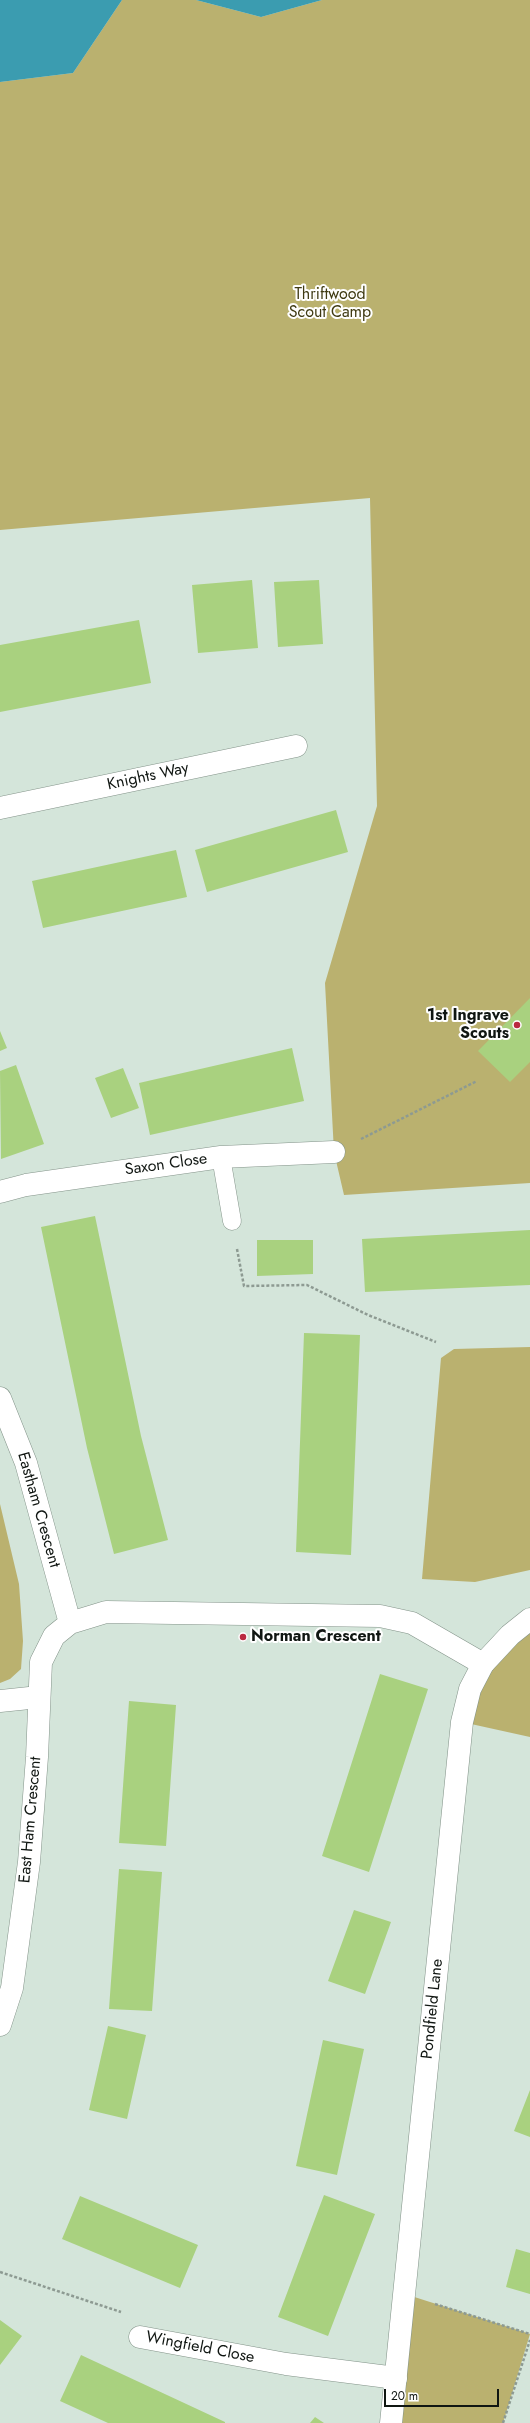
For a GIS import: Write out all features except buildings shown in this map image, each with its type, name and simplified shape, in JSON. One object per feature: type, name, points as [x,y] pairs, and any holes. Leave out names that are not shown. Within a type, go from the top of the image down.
[{"type":"street","name":"Knights Way","points":[[0,808],[296,746]]},
{"type":"street","name":"Saxon Close","points":[[0,1192],[26,1185],[221,1157],[334,1152]]},
{"type":"street","name":"Eastham Crescent","points":[[0,1398],[26,1463],[70,1623]]},
{"type":"street","points":[[70,1623],[106,1612],[380,1616],[412,1623],[483,1664]]},
{"type":"street","name":"Pondfield Lane","points":[[391,2423],[462,1722],[470,1689],[483,1664],[510,1635],[530,1619]]},
{"type":"street","name":"East Ham Crescent","points":[[0,2025],[12,1988],[29,1862],[37,1757],[41,1662],[54,1636],[70,1623]]},
{"type":"street","points":[[0,1701],[39,1697]]},
{"type":"street","name":"Wingfield Close","points":[[140,2337],[286,2364],[396,2378]]},
{"type":"lane","points":[[221,1157],[232,1221]]},
{"type":"path","points":[[334,1152],[477,1081]]},
{"type":"path","points":[[232,1221],[244,1286],[307,1285],[368,1315],[436,1342]]},
{"type":"path","name":"Wingfield Close","points":[[0,2272],[128,2314],[140,2337]]},
{"type":"path","points":[[405,2294],[530,2334]]},
{"type":"path","points":[[503,2423],[530,2340]]},
{"type":"green space","name":"Thriftwood Scout Camp","points":[[122,0],[196,0],[261,17],[322,0],[530,0],[530,1183],[344,1195],[334,1152],[325,983],[377,806],[370,498],[0,530],[0,82],[73,73]]},
{"type":"green space","points":[[530,1347],[530,1570],[475,1582],[422,1579],[441,1358],[454,1349]]},
{"type":"green space","points":[[0,1504],[19,1584],[23,1641],[21,1669],[10,1679],[0,1683]]},
{"type":"green space","points":[[530,1619],[530,1737],[462,1722],[470,1689]]},
{"type":"green space","points":[[405,2294],[530,2334],[503,2423],[392,2423]]},
{"type":"water","points":[[0,0],[122,0],[73,73],[0,82]]},
{"type":"water","points":[[196,0],[322,0],[261,17]]},
{"type":"place","name":"1st Ingrave Scouts","points":[[517,1025]]},
{"type":"place","name":"Norman Crescent","points":[[243,1637]]}]
